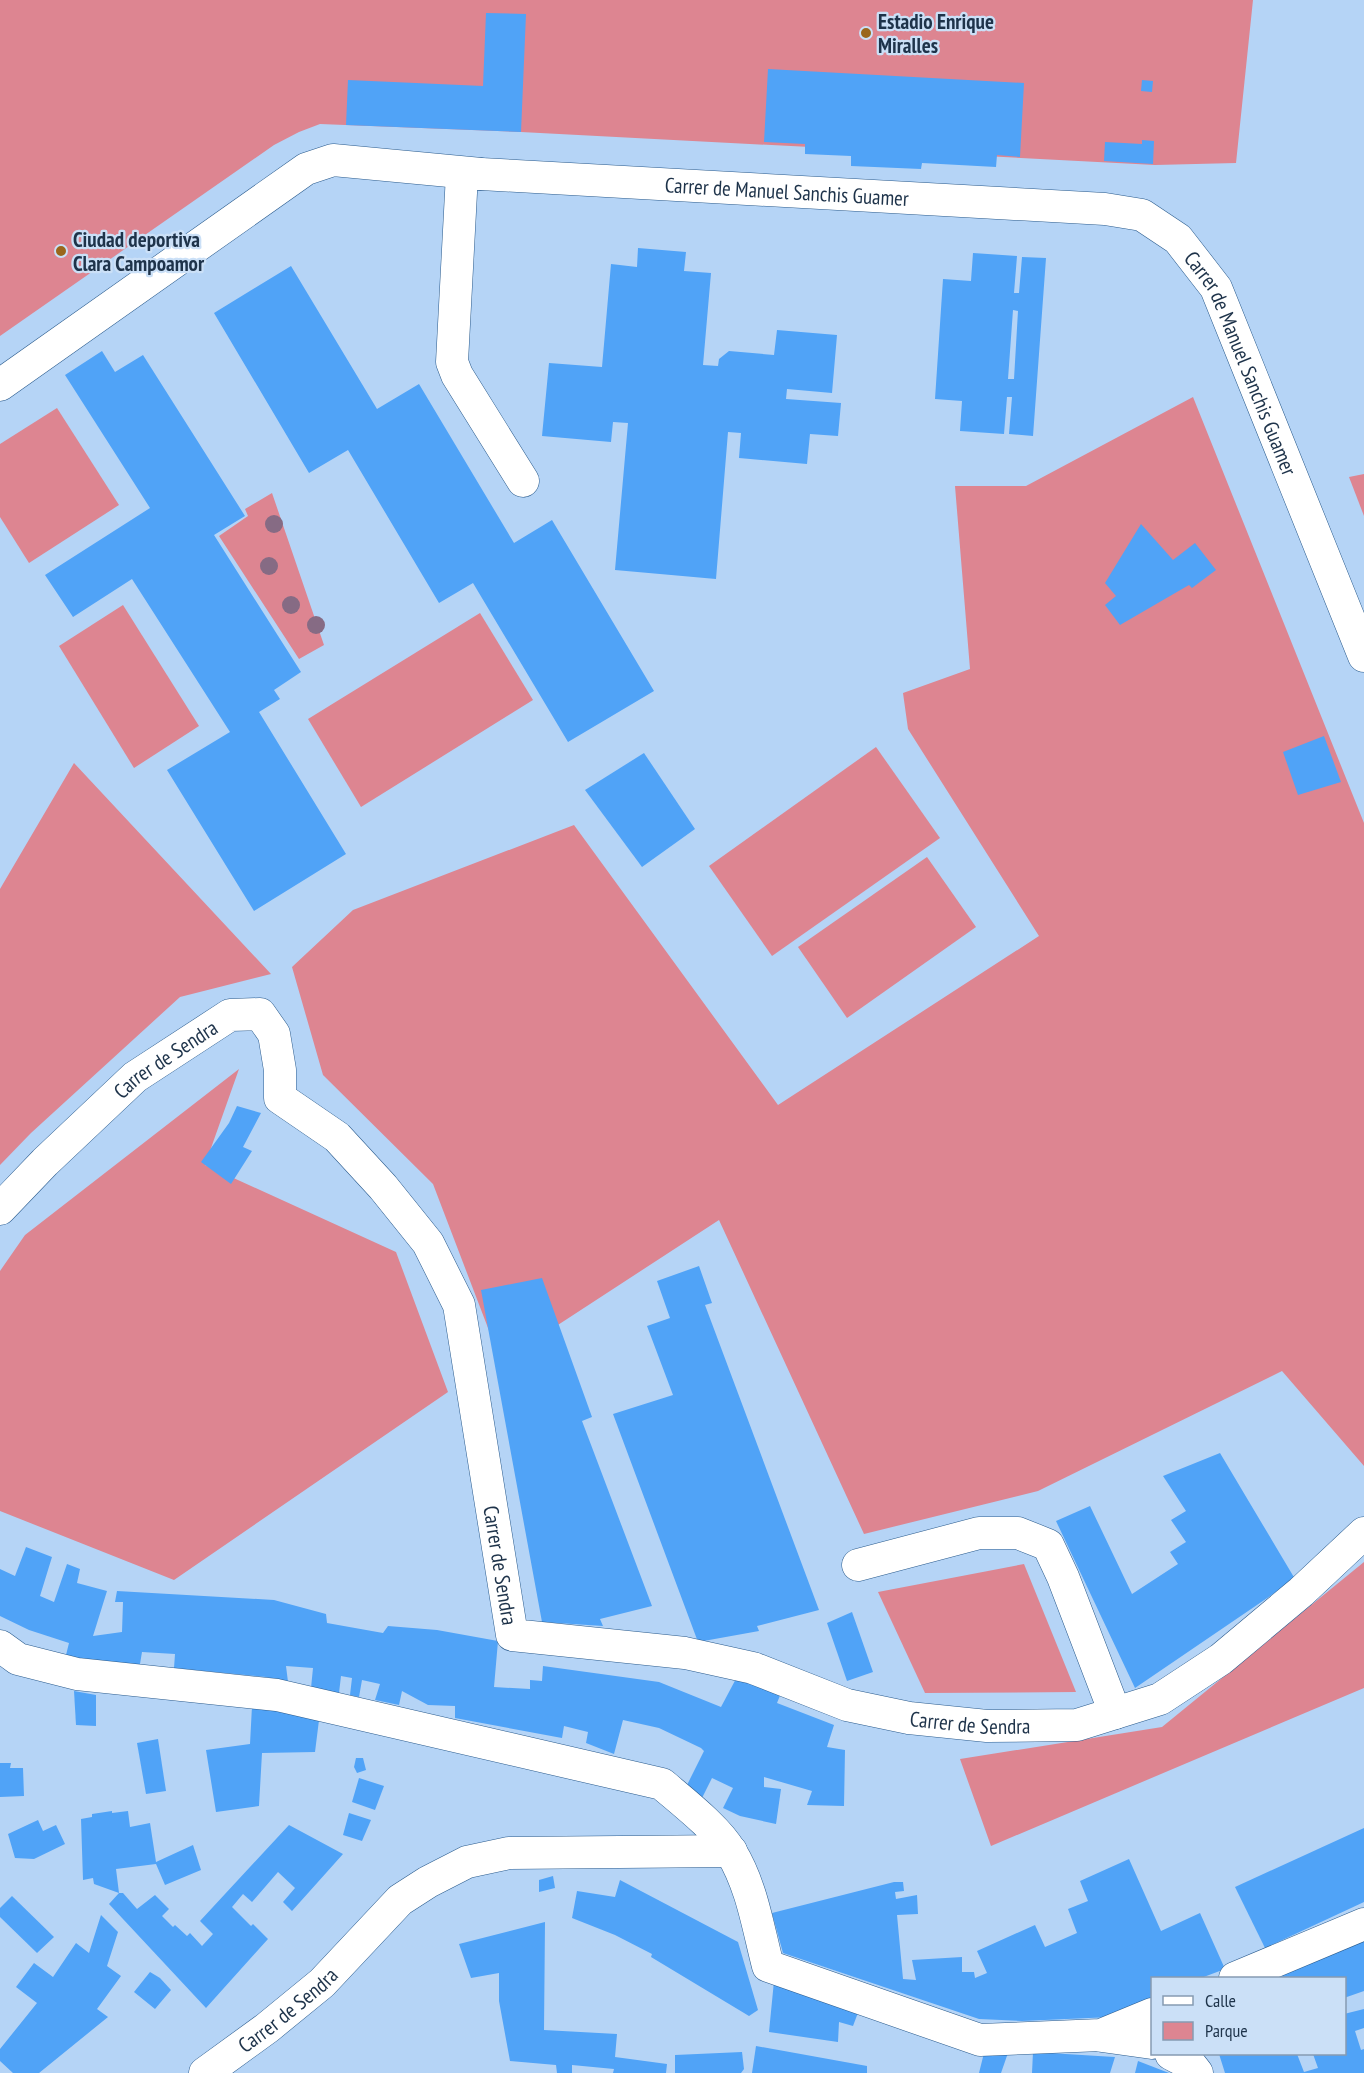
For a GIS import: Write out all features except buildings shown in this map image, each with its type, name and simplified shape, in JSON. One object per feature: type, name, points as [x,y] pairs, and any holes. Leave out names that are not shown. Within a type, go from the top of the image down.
[{"type":"street","name":"Carrer de Manuel Sanchis Guamer","points":[[0,385],[306,169],[333,160],[481,174],[1105,208],[1142,215],[1178,239],[1216,288],[1364,656]]},
{"type":"street","points":[[481,174],[462,174],[452,362],[457,375],[523,480]]},
{"type":"street","name":"Carrer de Sendra","points":[[0,1209],[45,1162],[135,1077],[230,1015],[260,1014],[273,1034],[280,1070],[280,1098],[337,1137],[384,1187],[428,1243],[459,1305],[512,1635],[685,1653],[753,1668],[848,1704],[909,1718],[987,1726],[1077,1725],[1160,1699],[1221,1659],[1301,1592],[1364,1533]]},
{"type":"street","points":[[858,1565],[979,1533],[1018,1533],[1048,1545],[1063,1577],[1115,1713]]},
{"type":"street","points":[[0,1646],[18,1659],[77,1674],[278,1695],[662,1784],[700,1817],[731,1851],[748,1888],[768,1966],[980,2040],[1101,2035],[1151,2043]]},
{"type":"street","name":"Carrer de Sendra","points":[[206,2073],[267,2028],[322,1983],[400,1900],[428,1882],[467,1862],[509,1853],[731,1851]]},
{"type":"street","points":[[1237,1977],[1364,1924]]},
{"type":"street","points":[[1101,2035],[1151,2014]]},
{"type":"street","points":[[1173,2055],[1190,2064],[1197,2073]]},
{"type":"green space","name":"Ciudad deportiva Clara Campoamor","points":[[0,0],[1253,0],[1236,163],[1155,165],[521,132],[320,124],[274,145],[0,336]]},
{"type":"green space","points":[[1193,397],[1364,823],[1364,1466],[1282,1371],[1038,1491],[864,1534],[719,1220],[501,1362],[433,1184],[323,1075],[292,967],[353,910],[574,825],[778,1105],[1039,936],[908,729],[903,693],[970,669],[955,486],[1026,486]]},
{"type":"green space","points":[[57,408],[119,505],[29,563],[0,517],[0,444]]},
{"type":"green space","points":[[1364,474],[1364,516],[1349,477]]},
{"type":"green space","points":[[272,493],[324,645],[299,659],[219,536],[248,516],[245,509]]},
{"type":"green space","points":[[123,605],[199,726],[134,768],[59,646]]},
{"type":"green space","points":[[480,613],[533,700],[361,807],[308,719]]},
{"type":"green space","points":[[876,747],[940,838],[772,956],[709,866]]},
{"type":"green space","points":[[74,763],[271,974],[180,997],[31,1133],[0,1165],[0,889]]},
{"type":"green space","points":[[927,857],[976,927],[847,1018],[798,947]]},
{"type":"green space","points":[[239,1069],[205,1165],[396,1252],[448,1392],[174,1580],[0,1511],[0,1271],[25,1235]]},
{"type":"green space","points":[[1364,1562],[1364,1688],[991,1846],[960,1759],[1162,1727]]},
{"type":"green space","points":[[1024,1564],[1076,1692],[925,1693],[878,1592]]},
{"type":"place","name":"Estadio Enrique Miralles","points":[[866,33]]},
{"type":"place","name":"Ciudad deportiva Clara Campoamor","points":[[61,251]]}]
